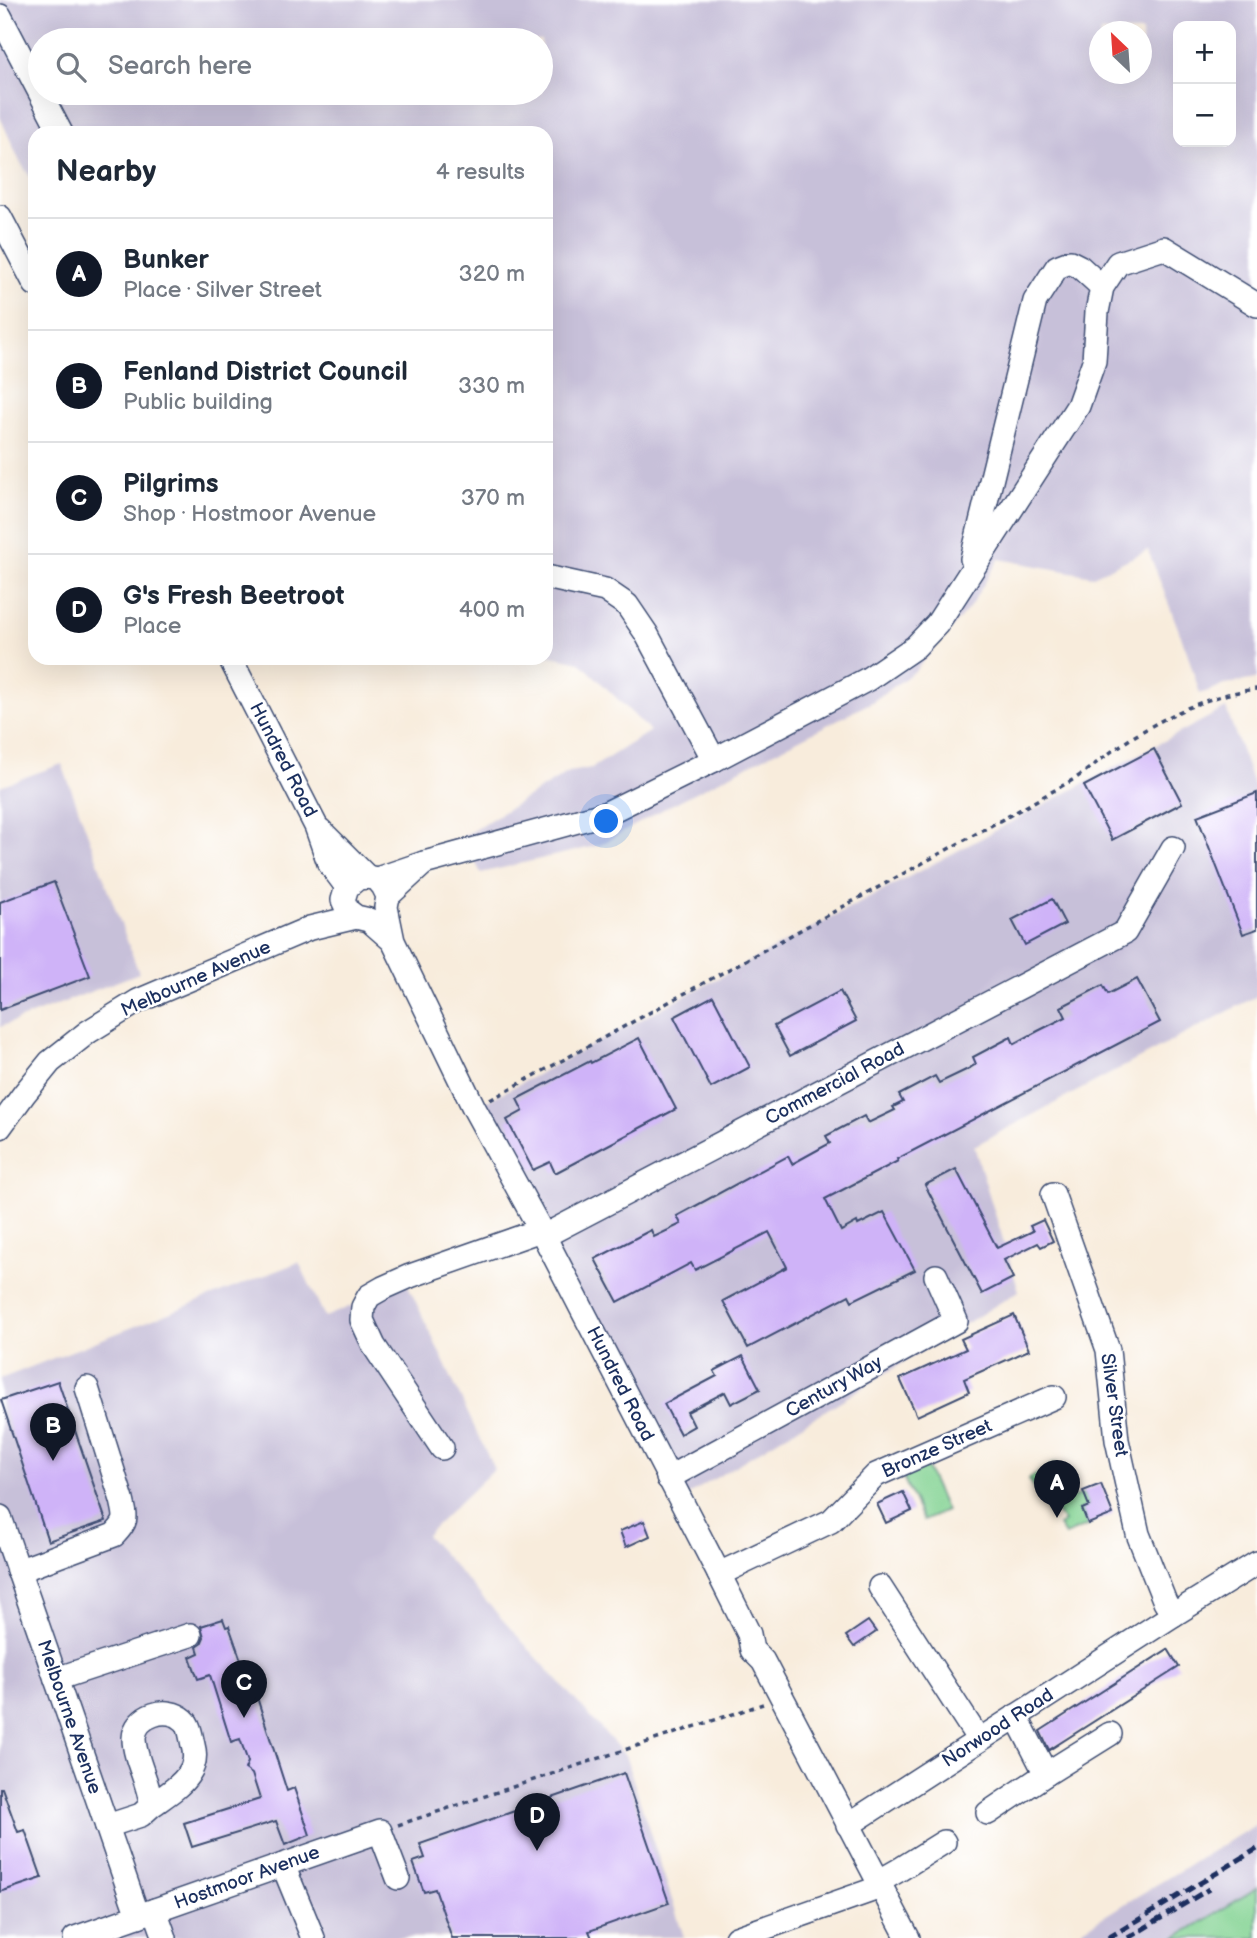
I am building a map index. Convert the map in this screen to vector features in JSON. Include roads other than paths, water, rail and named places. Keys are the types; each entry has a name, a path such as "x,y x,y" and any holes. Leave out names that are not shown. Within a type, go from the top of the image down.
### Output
{"street":[{"path":"0,16 28,70"},
{"path":"46,105 57,126"},
{"path":"0,217 28,271"},
{"path":"968,577 1035,301 1057,267 1070,262 1080,267 1102,287 1118,263 1164,248 1257,305"},
{"name":"Melbourne Avenue","path":"0,1127 50,1062 88,1032 138,1001 310,928 367,898 424,863 607,813 868,680 915,647 937,624 1078,406 1094,361 1097,312 1102,287"},
{"path":"553,579 605,590 627,606 651,643 714,760"},
{"name":"Hundred Road","path":"234,665 316,826 329,863 367,898 393,941 474,1108 543,1233 749,1633 752,1650 763,1661 848,1825"},
{"name":"Commercial Road","path":"442,1448 374,1346 362,1320 363,1307 369,1296 410,1276 543,1233 1125,932 1173,848"},
{"name":"Silver Street","path":"1053,1194 1108,1350 1117,1440 1138,1534 1165,1602 1173,1615"},
{"name":"Century Way","path":"668,1478 957,1321 936,1276"},
{"path":"18,1571 114,1535 124,1525 126,1516 122,1500 87,1388"},
{"name":"Bronze Street","path":"719,1574 831,1521 876,1475 1054,1397"},
{"name":"Melbourne Avenue","path":"0,1517 107,1826 146,1913 164,1938"},
{"name":"Norwood Road","path":"848,1825 1257,1563"},
{"path":"880,1587 979,1740"},
{"path":"56,1679 190,1635"},
{"path":"1016,1716 1046,1774"},
{"path":"988,1813 1110,1734"},
{"path":"107,1826 141,1815 151,1806"},
{"path":"848,1825 908,1938"},
{"name":"Hostmoor Avenue","path":"75,1938 380,1831 398,1878"},
{"path":"736,1938 879,1884 944,1842"},
{"path":"283,1865 313,1938"}],"railway":[{"path":"1108,1938 1257,1849"},
{"path":"1128,1938 1209,1889"}],"place":[{"name":"Fenland District Council","path":"53,1461"},
{"name":"Bunker","path":"1057,1518"},
{"name":"Pilgrims","path":"244,1718"},
{"name":"G's Fresh Beetroot","path":"537,1851"}]}
